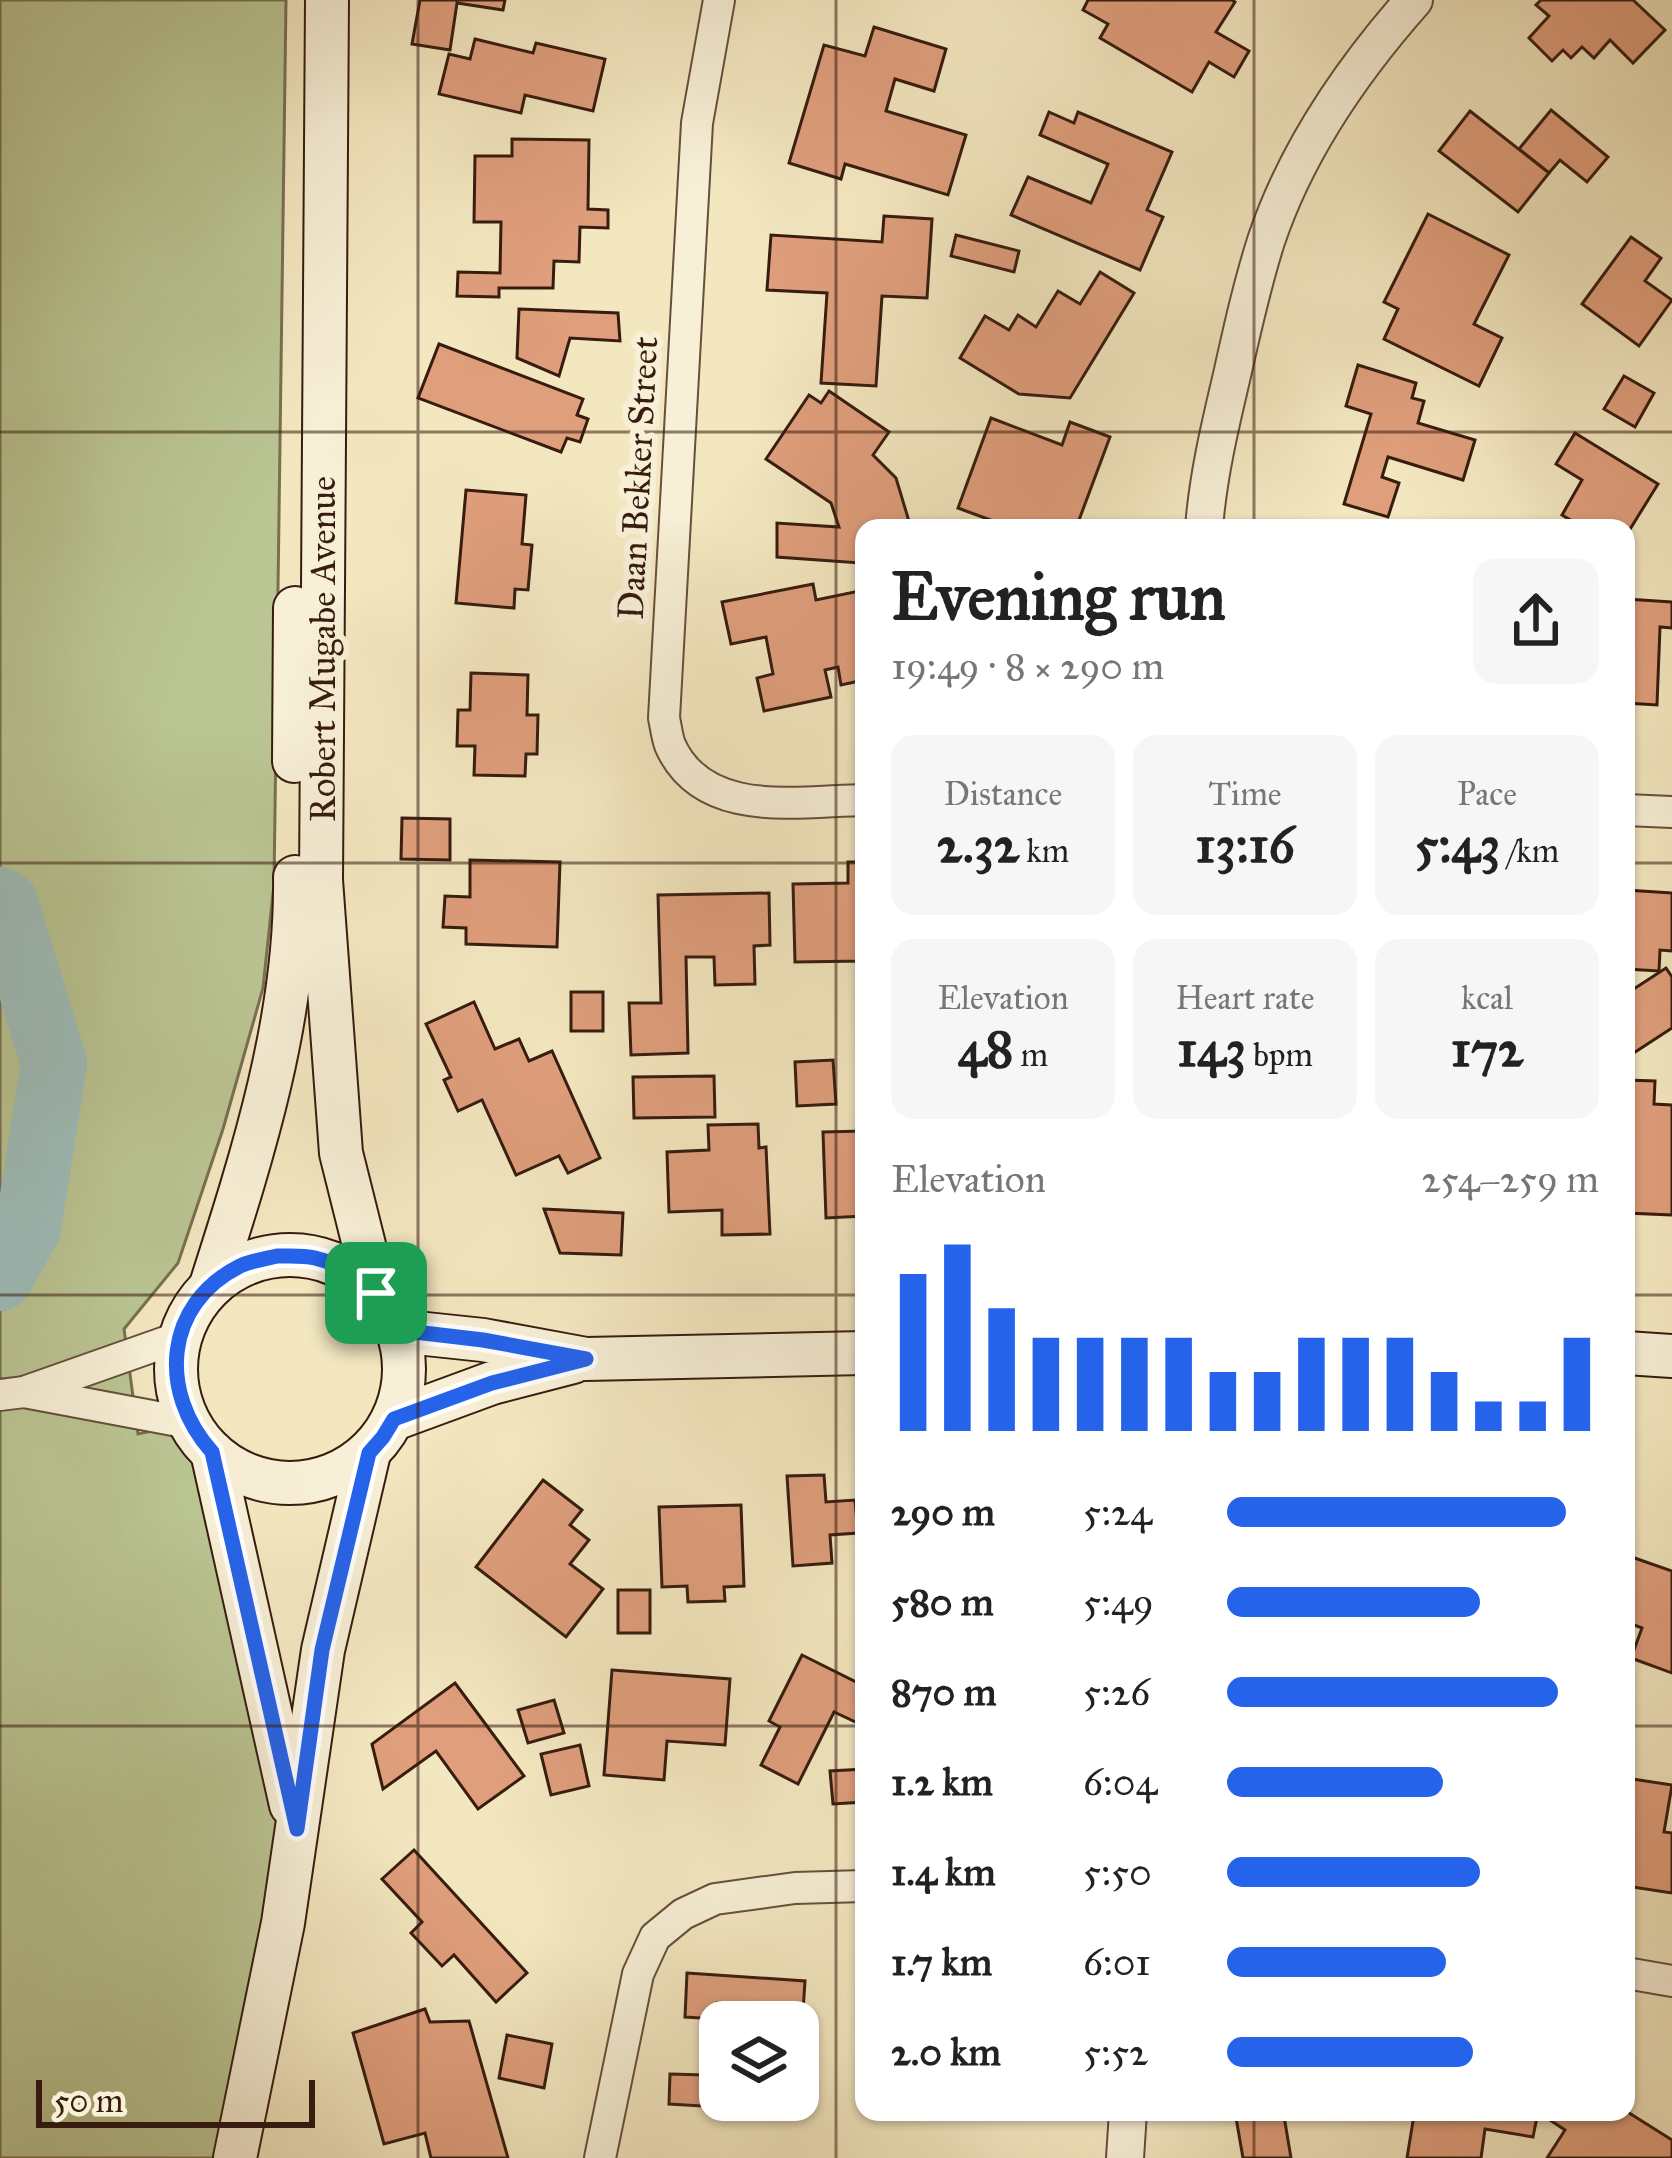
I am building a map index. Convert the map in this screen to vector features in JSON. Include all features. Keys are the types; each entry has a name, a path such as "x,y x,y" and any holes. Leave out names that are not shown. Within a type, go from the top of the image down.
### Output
{"main road":[{"name":"Robert Mugabe Avenue","path":"211,1286 254,1153 296,928 293,687 307,0"},
{"name":"Robert Mugabe Avenue","path":"327,0 321,880 341,1153 376,1293"},
{"path":"200,1437 248,1476 290,1484 333,1476 369,1453 394,1419 404,1390 404,1360 389,1310 348,1270 314,1257 277,1256 242,1265 211,1286 187,1318 180,1337 179,1395 200,1437 297,1829"},
{"path":"398,1330 586,1359 855,1353"},
{"path":"1635,1354 1672,1356"},
{"path":"394,1419 492,1383 586,1359"},
{"path":"235,2158 283,1923 322,1650 369,1453"}],"street":[{"name":"Daan Bekker Street","path":"718,0 697,123 664,718 670,745 686,769 716,793 747,802 855,800"},
{"path":"1205,519 1208,482 1246,312 1268,237 1336,99 1414,0"},
{"path":"1635,810 1672,812"},
{"path":"12,1393 180,1337"},
{"path":"12,1393 200,1437"},
{"path":"600,2158 638,1974 656,1937 682,1914 715,1899 795,1888 855,1886"},
{"path":"1635,1975 1672,1981"},
{"path":"1125,2158 1127,2121"}],"green space":[{"path":"0,0 286,0 274,884 263,988 178,1263 124,1329 138,1434 189,1423 212,1452 297,1829 235,2158 0,2158"}],"building":[{"path":"420,0 505,0 503,10 457,3 450,50 412,44"},
{"path":"1088,0 1232,0 1216,32 1249,51 1234,77 1209,62 1192,92 1100,38 1108,24 1083,10"},
{"path":"1541,0 1633,0 1665,30 1633,63 1610,40 1594,58 1582,47 1571,58 1563,50 1552,61 1529,38 1549,16 1536,5"},
{"path":"874,27 946,49 934,91 895,79 886,111 966,135 948,195 845,164 841,179 789,163 824,45 865,56"},
{"path":"475,39 533,53 536,43 605,59 593,111 525,95 521,113 439,94 449,54 470,59"},
{"path":"1551,110 1608,157 1587,182 1560,160 1549,173 1519,149"},
{"path":"1470,111 1549,173 1518,212 1439,151"},
{"path":"1049,112 1074,123 1078,112 1172,152 1147,210 1163,217 1140,270 1011,215 1028,177 1091,203 1108,164 1040,135"},
{"path":"512,139 589,140 588,209 608,210 608,228 580,227 579,262 554,261 553,288 499,288 499,297 457,296 458,272 500,273 501,222 474,222 475,156 512,156"},
{"path":"1428,214 1509,255 1474,324 1502,338 1479,386 1384,339 1398,309 1384,302"},
{"path":"884,216 932,219 927,298 882,296 876,386 821,383 827,293 767,290 771,235 882,242"},
{"path":"956,235 1019,251 1014,272 951,256"},
{"path":"1631,237 1661,258 1645,281 1672,300 1639,346 1582,304"},
{"path":"1100,272 1134,293 1070,398 1019,394 960,358 985,316 1009,330 1018,315 1036,327 1058,291 1080,304"},
{"path":"519,309 618,313 620,341 570,338 559,376 517,358"},
{"path":"439,344 583,399 577,415 588,419 580,442 567,438 561,452 418,398"},
{"path":"1358,365 1416,383 1412,398 1424,401 1418,423 1475,440 1463,480 1388,457 1382,477 1399,483 1388,517 1344,504 1371,414 1346,406"},
{"path":"1624,376 1654,393 1635,427 1604,409"},
{"path":"829,391 889,432 873,455 896,478 908,519 855,519 855,563 777,557 777,523 839,527 831,503 766,459 809,395 821,403"},
{"path":"991,418 1062,445 1070,422 1110,437 1079,519 988,519 958,508"},
{"path":"1575,433 1658,484 1635,521 1569,519 1562,515 1582,480 1556,464"},
{"path":"466,490 526,495 522,544 532,545 528,590 515,589 514,608 456,603"},
{"path":"813,584 816,600 855,592 855,682 841,685 838,667 825,670 831,697 764,711 757,678 773,674 766,637 731,644 722,602"},
{"path":"1635,600 1672,602 1672,628 1660,627 1657,705 1635,704"},
{"path":"471,673 528,675 527,715 538,715 537,754 526,754 525,776 474,775 475,746 457,746 458,710 470,710"},
{"path":"402,818 450,819 450,860 401,859"},
{"path":"470,860 560,862 557,947 466,944 466,928 443,927 445,896 470,897"},
{"path":"848,862 855,862 855,961 795,962 793,884 848,883"},
{"path":"1635,891 1672,893 1672,951 1660,950 1659,971 1635,970"},
{"path":"769,893 770,945 754,946 755,984 715,985 714,957 686,957 688,1053 631,1055 629,1003 661,1003 658,895"},
{"path":"1666,968 1672,977 1672,1028 1635,1052 1635,988"},
{"path":"571,992 603,992 603,1031 571,1031"},
{"path":"474,1002 495,1049 519,1039 529,1061 552,1051 600,1158 568,1173 559,1156 516,1175 482,1100 458,1111 444,1080 451,1077 426,1024"},
{"path":"833,1060 836,1104 797,1106 795,1062"},
{"path":"714,1076 715,1117 634,1118 633,1077"},
{"path":"1635,1080 1655,1081 1654,1104 1672,1105 1672,1215 1635,1213"},
{"path":"758,1124 759,1148 766,1147 770,1234 722,1235 722,1210 669,1212 667,1152 709,1150 708,1125"},
{"path":"855,1131 855,1216 826,1218 823,1132"},
{"path":"544,1209 623,1213 621,1255 560,1253"},
{"path":"824,1475 826,1502 855,1500 855,1533 830,1535 832,1563 793,1566 787,1476"},
{"path":"543,1480 582,1510 570,1525 589,1540 570,1564 603,1589 566,1637 476,1567"},
{"path":"741,1505 744,1586 724,1587 725,1601 688,1602 687,1586 662,1587 659,1507"},
{"path":"1635,1558 1672,1571 1672,1673 1635,1659 1642,1628 1635,1625"},
{"path":"618,1590 650,1590 650,1633 618,1633"},
{"path":"802,1655 855,1682 855,1722 834,1712 798,1784 761,1765 780,1727 769,1721"},
{"path":"612,1670 730,1679 725,1745 667,1741 664,1780 604,1775"},
{"path":"455,1683 524,1776 478,1809 436,1751 383,1789 372,1744"},
{"path":"554,1700 564,1733 528,1743 518,1710"},
{"path":"580,1745 589,1786 551,1795 541,1754"},
{"path":"855,1770 855,1803 833,1804 830,1771"},
{"path":"1635,1779 1672,1785 1664,1832 1672,1833 1672,1893 1635,1887"},
{"path":"414,1850 527,1973 496,2002 454,1955 442,1966 411,1933 422,1922 382,1879"},
{"path":"687,1973 805,1981 804,2001 699,2001 699,2018 685,2017"},
{"path":"425,2009 430,2022 469,2021 508,2158 431,2158 425,2133 384,2144 353,2033"},
{"path":"507,2035 552,2044 544,2088 499,2078"},
{"path":"670,2074 699,2075 699,2106 669,2104"},
{"path":"1635,2117 1672,2140 1672,2158 1547,2158 1565,2130 1552,2121 1635,2121"},
{"path":"1237,2121 1285,2121 1291,2158 1243,2158"},
{"path":"1413,2121 1536,2121 1533,2137 1485,2129 1481,2158 1407,2158"}],"waterway":[{"path":"0,900 5,903 54,1063 28,1228 0,1278"}],"route":[{"path":"277,1256 314,1257 348,1270 376,1293 398,1330 586,1359 492,1383 394,1419 369,1453 322,1650 297,1829 212,1452 189,1423 179,1395 180,1337 187,1318 211,1286 242,1265 277,1256"}]}
